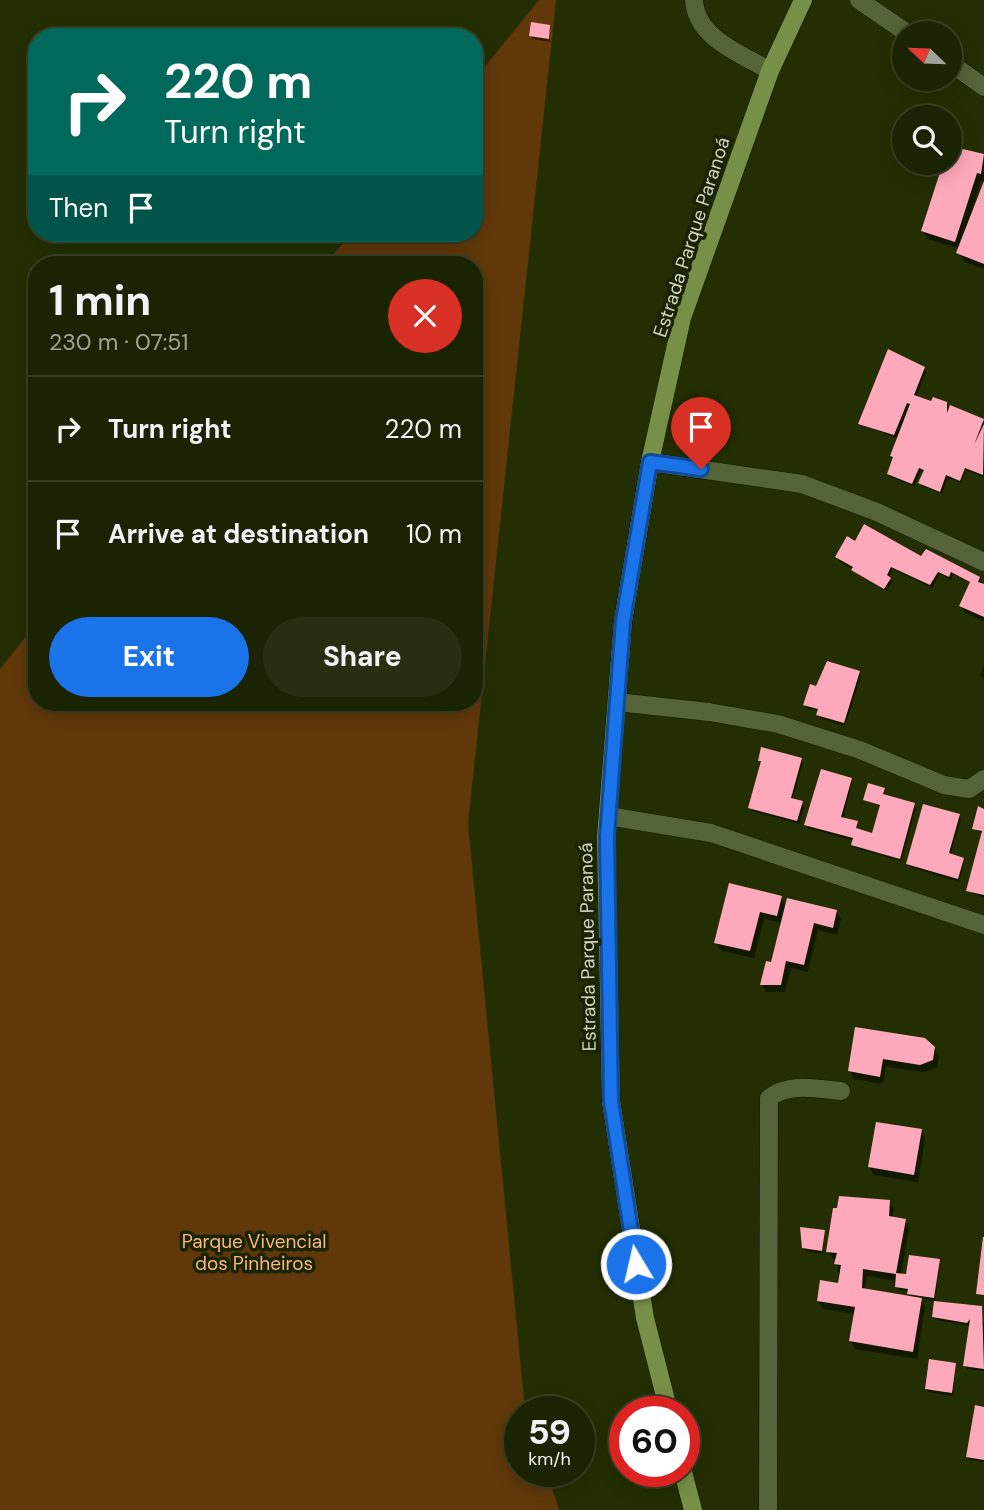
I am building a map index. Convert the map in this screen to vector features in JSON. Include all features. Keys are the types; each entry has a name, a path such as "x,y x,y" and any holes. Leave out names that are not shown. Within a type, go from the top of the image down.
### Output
{"main road":[{"name":"Estrada Parque Paranoá","path":"665,1396 645,1318 611,1101 608,816 623,621 650,462 682,318 770,71 803,0"},
{"path":"688,1487 693,1510"}],"street":[{"path":"694,0 696,19 706,32 770,71"},
{"path":"859,0 892,23"},
{"path":"962,71 984,87"},
{"path":"650,462 802,484 877,512 984,562"},
{"path":"617,702 709,712 778,724 860,750 944,785 969,789 984,779"},
{"path":"608,816 711,833 984,925"},
{"path":"768,1510 769,1098 779,1090 794,1088 841,1091"}],"green space":[{"name":"Parque Vivencial dos Pinheiros","path":"539,0 556,0 483,684 483,256 332,256 344,242 483,242 483,69"},
{"name":"Parque Vivencial dos Pinheiros","path":"28,634 28,711 480,711 468,824 524,1396 504,1396 504,1487 552,1487 559,1510 0,1510 0,669"}],"building":[{"path":"531,22 550,25 549,39 529,36"},
{"path":"962,149 984,154 981,174 977,173 955,242 921,231 939,175 962,175"},
{"path":"984,181 984,264 956,253"},
{"path":"888,349 925,367 914,395 931,401 933,397 947,402 947,413 950,405 984,419 974,445 984,424 983,475 965,468 960,481 946,475 940,492 918,483 924,470 919,468 912,484 887,474 893,457 890,456 910,404 907,403 894,435 858,424"},
{"path":"864,524 921,556 926,549 980,577 978,582 984,584 984,617 959,606 970,582 951,572 949,577 938,572 930,585 891,567 887,575 891,578 884,589 851,570 853,567 835,557 847,536 855,541"},
{"path":"827,661 860,671 844,723 816,715 818,709 803,705 810,684 816,686"},
{"path":"761,747 802,758 791,798 803,801 797,821 748,808 761,761 758,761"},
{"path":"821,769 852,778 841,817 858,821 856,828 872,833 880,805 863,800 868,783 885,788 883,794 915,803 900,859 851,845 853,838 804,825"},
{"path":"923,804 960,814 949,853 964,858 958,879 906,864"},
{"path":"978,806 984,809 984,895 966,891 982,831 972,829"},
{"path":"729,883 782,896 777,916 760,912 750,951 714,943"},
{"path":"787,898 837,910 833,928 814,923 804,965 786,961 781,985 760,985 766,961 771,962"},
{"path":"855,1027 925,1038 935,1047 933,1060 920,1065 883,1059 880,1077 848,1071"},
{"path":"876,1122 922,1129 914,1175 868,1167"},
{"path":"839,1196 890,1200 889,1216 906,1219 896,1273 906,1274 909,1255 940,1259 934,1298 907,1294 908,1289 895,1287 896,1274 863,1269 862,1288 922,1298 913,1352 849,1341 855,1307 817,1301 820,1280 838,1283 841,1265 834,1264 837,1253 826,1252 833,1208 837,1208"},
{"path":"800,1227 825,1230 822,1251 802,1248"},
{"path":"984,1237 984,1295 976,1294"},
{"path":"934,1301 982,1306 984,1369 963,1366 970,1319 967,1323 932,1317"},
{"path":"929,1359 956,1363 952,1393 925,1389"},
{"path":"975,1405 984,1407 984,1460 966,1457"}],"route":[{"path":"636,1264 611,1101 607,837 623,621 650,462 701,469"}]}
